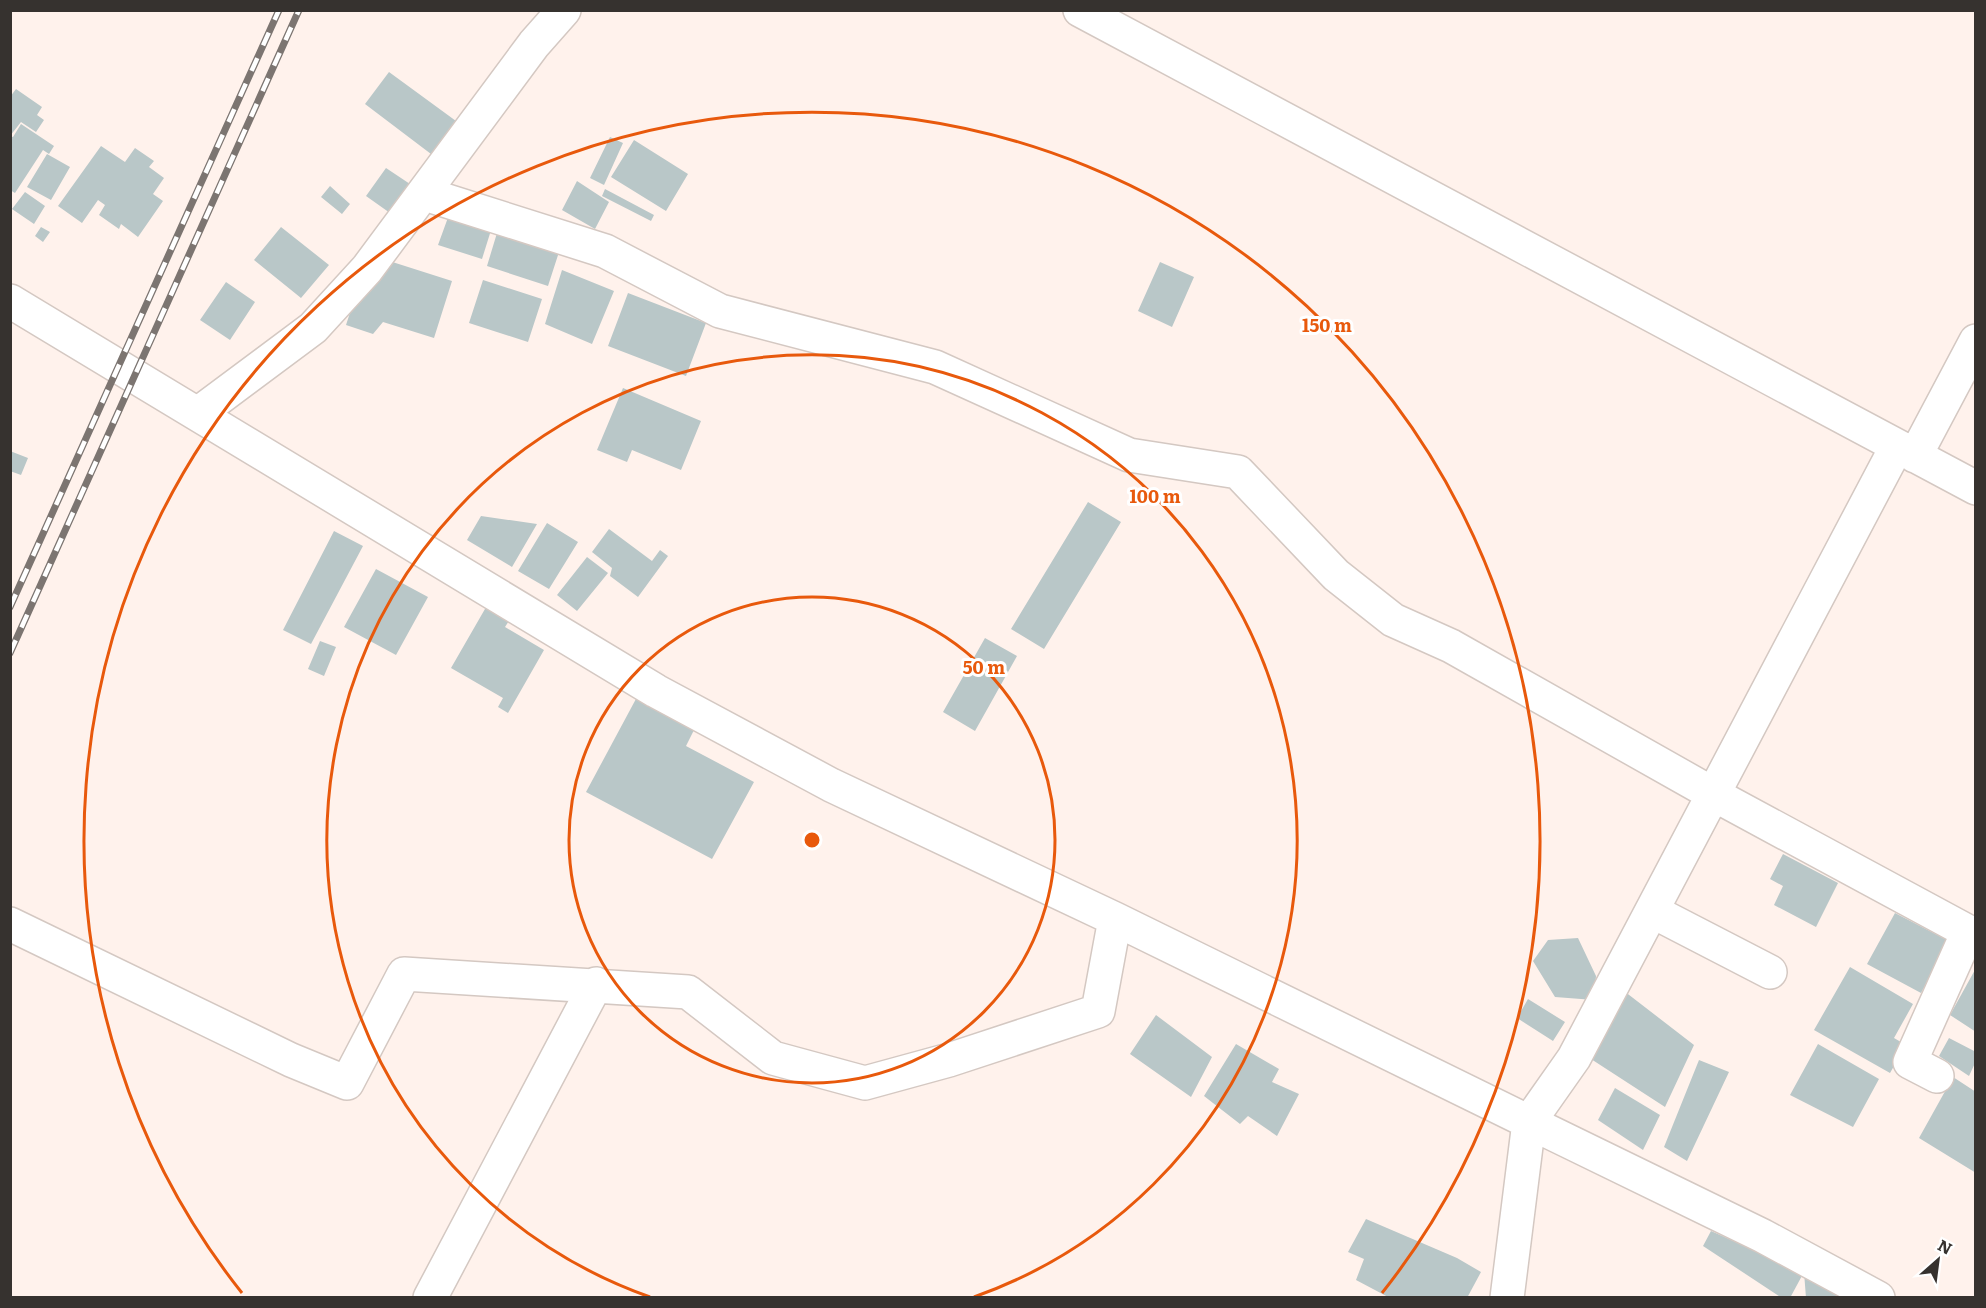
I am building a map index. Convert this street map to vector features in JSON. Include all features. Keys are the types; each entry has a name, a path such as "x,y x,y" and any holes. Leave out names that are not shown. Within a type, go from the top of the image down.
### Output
{"street":[{"path":"199,413 313,328 367,269 425,194 534,44 564,10"},
{"path":"1080,10 1976,488"},
{"path":"425,194 605,251 720,311 935,367 1129,455 1238,472 1336,575 1393,620 1451,646 1713,794 1972,934 1910,1062 1937,1076"},
{"path":"10,301 656,691 741,739 831,785 1115,919 1763,1236 1878,1298"},
{"path":"1507,1298 1529,1122 1574,1058 1713,794 1906,451 1976,341"},
{"path":"1652,911 1770,972"},
{"path":"10,924 291,1060 347,1083 404,974 596,984 688,992 773,1058 865,1083 949,1060 1098,1011 1115,919"},
{"path":"430,1298 596,984"}],"building":[{"path":"389,72 456,121 431,154 365,104"},
{"path":"16,89 42,107 37,115 44,120 36,132 21,122 10,136 10,97"},
{"path":"21,124 54,146 49,154 43,150 15,193 10,190 10,136 13,137"},
{"path":"610,137 623,143 604,185 590,178"},
{"path":"634,140 688,174 666,211 611,177"},
{"path":"101,146 125,162 135,148 154,161 149,167 164,178 153,194 163,201 138,237 121,224 119,229 99,215 105,205 98,200 82,223 58,206"},
{"path":"47,154 70,167 51,200 27,187"},
{"path":"386,168 410,184 390,213 366,196"},
{"path":"577,181 609,202 595,229 562,210"},
{"path":"330,186 350,204 342,214 321,197"},
{"path":"605,189 654,215 651,221 602,196"},
{"path":"25,192 45,206 34,224 12,209"},
{"path":"450,212 492,227 482,259 438,245"},
{"path":"41,227 50,232 43,242 35,236"},
{"path":"281,227 329,265 301,298 254,260"},
{"path":"497,233 559,252 548,286 487,266"},
{"path":"383,259 452,281 434,338 383,322 373,334 346,325 361,279"},
{"path":"1160,262 1194,277 1172,327 1138,311"},
{"path":"562,270 614,291 592,344 545,324"},
{"path":"483,280 542,299 528,342 469,323"},
{"path":"226,282 255,302 230,340 200,320"},
{"path":"628,293 706,323 686,376 608,346"},
{"path":"623,388 701,421 681,470 632,450 627,462 597,450"},
{"path":"10,451 28,458 21,475 10,471"},
{"path":"1088,502 1121,522 1044,649 1011,629"},
{"path":"481,516 537,524 512,567 467,540"},
{"path":"547,523 578,542 549,589 518,571"},
{"path":"609,529 652,561 660,550 668,556 638,597 610,576 612,568 592,552"},
{"path":"334,531 363,546 311,644 283,630"},
{"path":"587,557 608,573 577,611 557,595"},
{"path":"376,569 428,597 396,655 344,627"},
{"path":"489,602 512,616 505,627 544,650 508,713 498,707 503,698 451,668"},
{"path":"985,638 1017,656 975,731 943,712"},
{"path":"320,641 336,647 324,676 308,669"},
{"path":"637,697 695,728 686,746 754,782 712,859 586,792"},
{"path":"1783,854 1838,883 1816,927 1774,905 1783,886 1770,879"},
{"path":"1895,913 1949,941 1921,993 1867,964"},
{"path":"1578,938 1596,976 1594,1000 1555,997 1533,961 1548,940"},
{"path":"1850,967 1913,1004 1894,1038 1906,1045 1890,1073 1814,1030"},
{"path":"1976,968 1976,1032 1950,1015"},
{"path":"1624,991 1694,1045 1665,1107 1591,1059"},
{"path":"1528,999 1565,1022 1553,1041 1517,1018"},
{"path":"1156,1015 1212,1057 1191,1097 1130,1054"},
{"path":"1949,1038 1976,1052 1976,1061 1969,1076 1939,1056"},
{"path":"1236,1044 1279,1069 1272,1082 1299,1094 1277,1136 1248,1116 1240,1124 1204,1096"},
{"path":"1818,1044 1879,1079 1853,1127 1790,1095"},
{"path":"1699,1060 1729,1072 1687,1161 1664,1147"},
{"path":"1953,1077 1976,1092 1976,1173 1919,1138"},
{"path":"1615,1088 1660,1115 1643,1150 1598,1120"},
{"path":"1366,1219 1457,1258 1481,1272 1467,1298 1390,1298 1356,1280 1364,1259 1348,1252"},
{"path":"1711,1231 1804,1272 1790,1298 1782,1298 1703,1246"},
{"path":"1804,1272 1849,1298 1806,1298"}],"railway":[{"path":"10,607 279,10"},
{"path":"10,653 299,10"}]}
